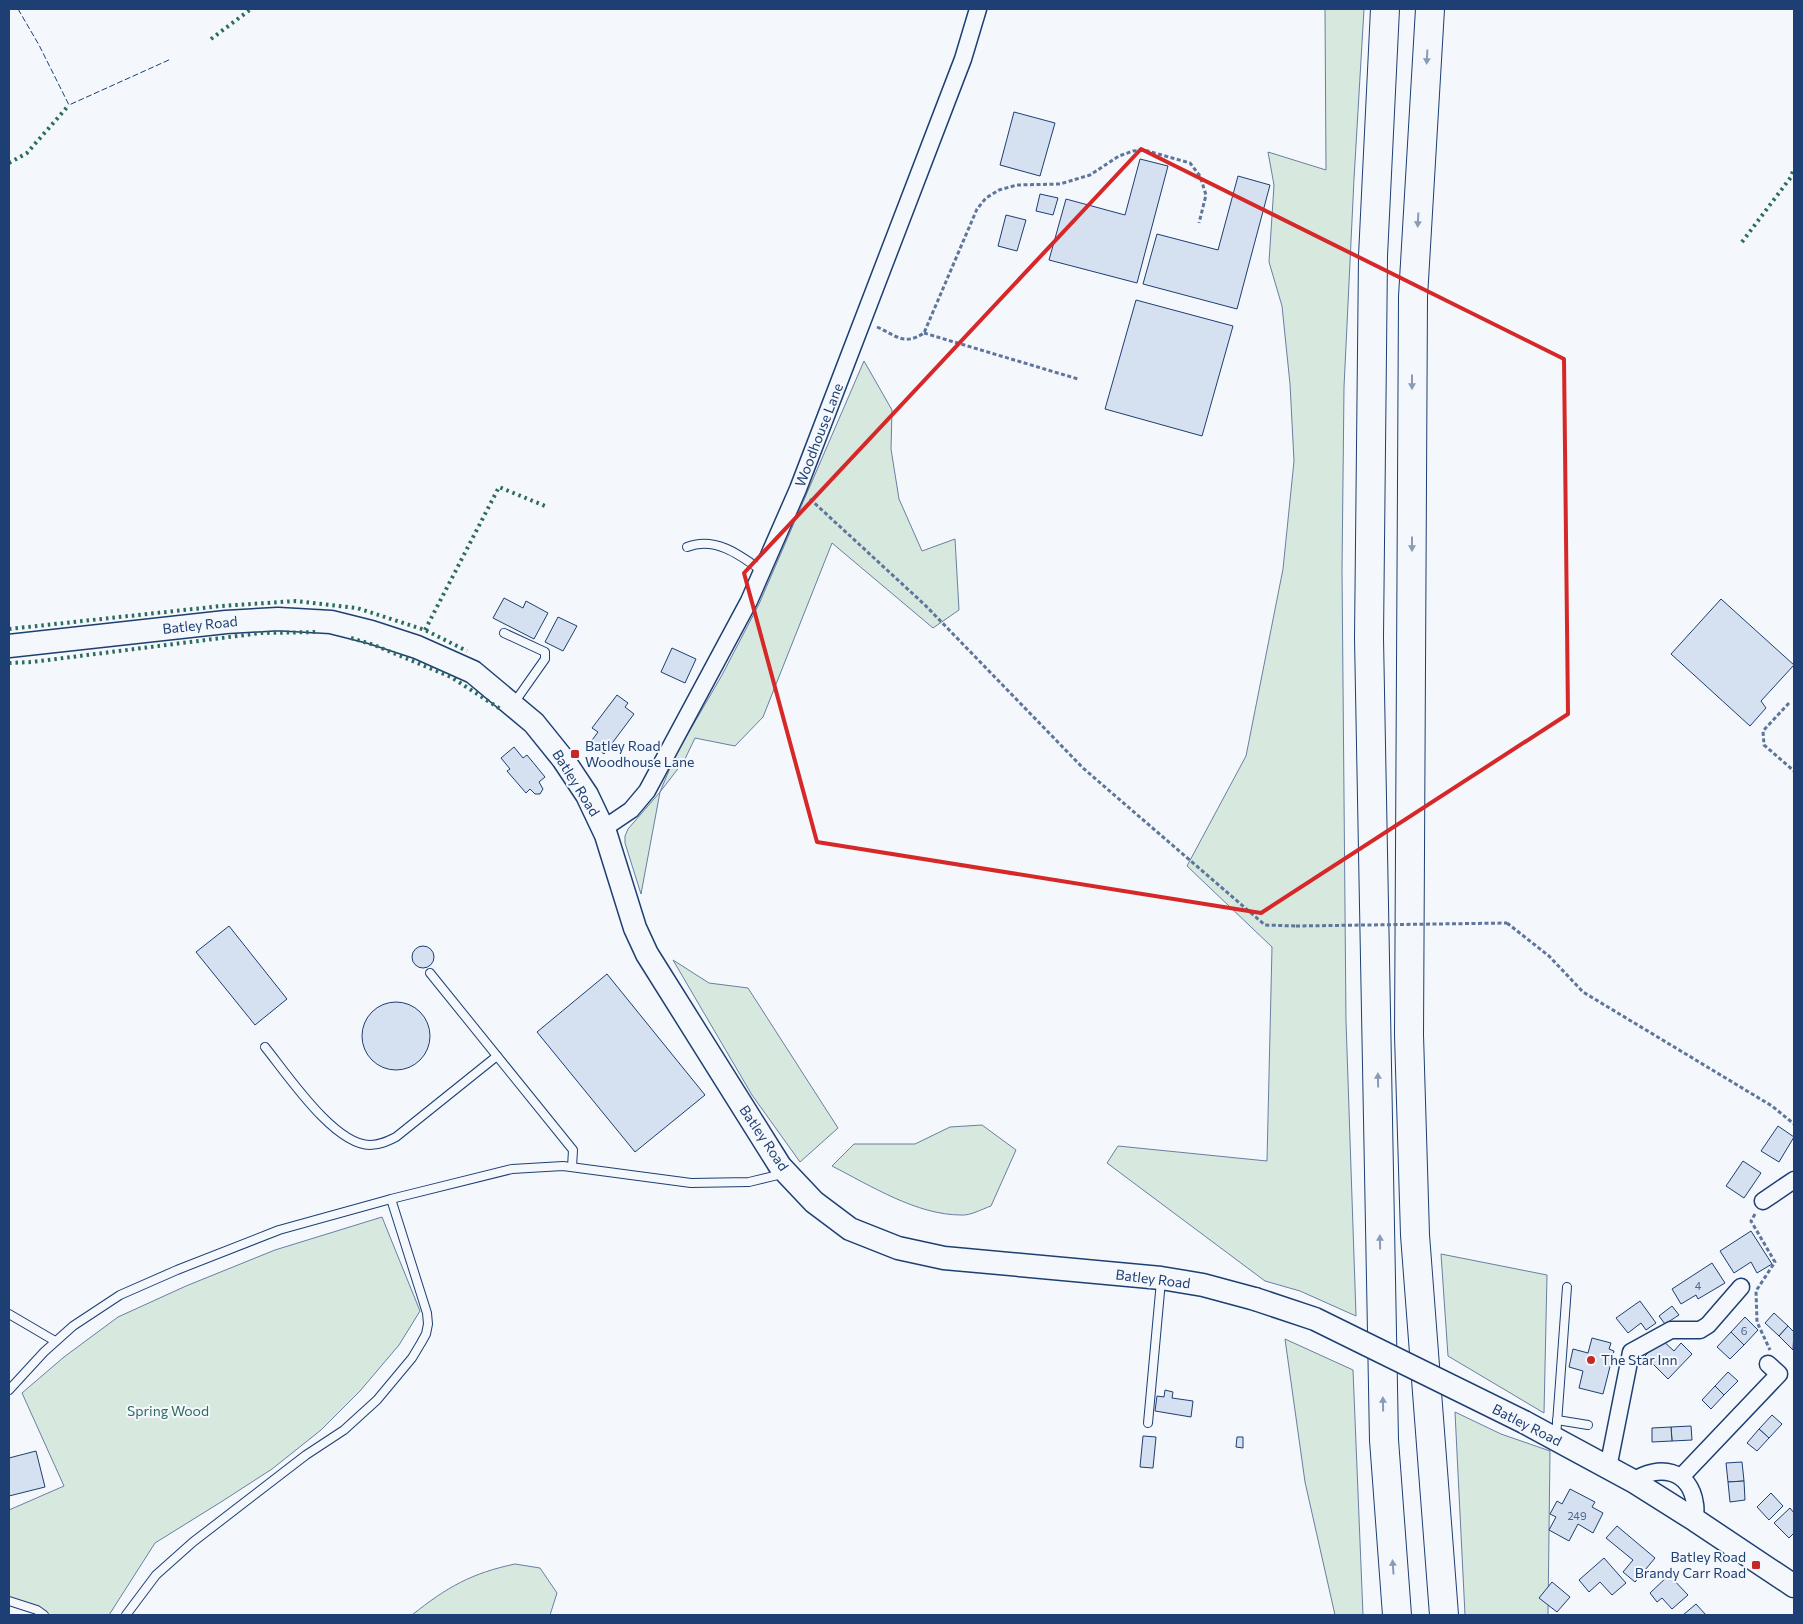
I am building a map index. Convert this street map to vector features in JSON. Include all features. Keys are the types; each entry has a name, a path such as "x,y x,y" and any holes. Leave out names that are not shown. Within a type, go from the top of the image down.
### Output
{"highway":[{"path":"1385,9 1373,256 1369,638 1384,1440 1397,1615"},
{"path":"1430,9 1413,297 1409,1035 1415,1235 1444,1615"}],"street":[{"name":"Woodhouse Lane","path":"603,829 631,810 646,791 749,601 798,489 863,321 963,59 978,9"},
{"name":"Batley Road","path":"9,646 278,619 331,622 371,632 416,647 473,672 534,723 563,759 586,795 603,829 635,928 659,976 780,1166 814,1202 850,1228 898,1248 944,1258 1161,1278 1203,1285 1255,1299 1315,1319 1524,1422 1557,1430 1608,1468 1633,1481 1695,1520 1794,1586"},
{"path":"1763,1201 1794,1180"},
{"path":"1608,1468 1631,1352 1671,1330 1700,1330 1708,1325 1741,1287"},
{"path":"1681,1477 1779,1374 1768,1364"},
{"path":"1633,1481 1645,1473 1657,1471 1669,1472 1681,1477 1690,1490 1695,1504 1695,1520"}],"lane":[{"path":"686,547 703,543 723,547 740,555 762,571"},
{"path":"504,633 545,652 545,659 513,705"},
{"path":"430,973 573,1150 572,1167"},
{"path":"265,1047 321,1117 345,1137 357,1143 370,1145 384,1143 396,1137 497,1056"},
{"path":"9,1390 55,1341 72,1326 120,1295 177,1270 279,1230 391,1199 512,1169 563,1166 691,1183 749,1182 786,1173"},
{"path":"126,1615 156,1575 192,1542 306,1455 359,1418 377,1400 417,1350 426,1334 428,1324 391,1199"},
{"path":"1148,1423 1161,1278"},
{"path":"1567,1287 1557,1430 1588,1426"},
{"path":"9,1314 55,1341"},
{"path":"9,1601 37,1610 44,1615"}],"path":[{"path":"863,321 904,339 914,339 924,333 977,209 986,198 999,190 1017,184 1060,184 1090,175 1133,151 1144,150 1190,163 1200,176 1206,195 1199,223"},
{"path":"924,333 1078,379"},
{"path":"798,489 925,605 1090,774 1265,925 1507,923 1549,956 1583,992 1772,1106 1794,1124"},
{"path":"1789,703 1763,732 1764,745 1794,772"},
{"path":"1763,1201 1751,1221 1775,1262 1756,1291 1757,1322 1772,1355 1768,1364"}],"highlighted area":[{"path":"1141,149 1564,359 1568,714 1261,913 817,842 744,573"}],"green space":[{"path":"1325,9 1364,9 1344,387 1342,570 1346,1021 1356,1316 1300,1291 1265,1281 1107,1163 1118,1146 1267,1161 1272,947 1187,866 1246,756 1283,569 1294,461 1290,384 1282,306 1269,262 1274,185 1268,152 1326,170"},
{"path":"864,361 892,410 891,449 899,499 922,551 955,539 959,610 933,628 832,543 763,717 735,746 695,738 684,761 660,792 675,756 722,675 759,604"},
{"path":"660,792 641,894 625,843 625,836 628,829"},
{"path":"673,960 709,983 748,988 838,1128 800,1162 752,1095"},
{"path":"982,1125 1016,1150 991,1206 976,1212 961,1215 944,1214 911,1205 832,1166 854,1144 915,1144 950,1127"},
{"name":"Spring Wood","path":"382,1217 420,1311 399,1345 360,1391 321,1430 272,1469 155,1543 109,1615 44,1615 9,1602 9,1510 64,1486 22,1393 64,1357 118,1317 186,1286 275,1250"},
{"path":"1441,1254 1547,1275 1544,1413 1448,1356"},
{"path":"1285,1339 1353,1370 1363,1615 1335,1615 1305,1482"},
{"path":"1455,1412 1501,1434 1550,1451 1548,1615 1465,1615"},
{"path":"515,1564 540,1568 557,1593 550,1615 412,1615 437,1596 461,1582 486,1572"}],"building":[{"path":"1014,112 1055,123 1040,176 1000,165"},
{"path":"1140,159 1168,166 1137,283 1049,260 1066,199 1125,215"},
{"path":"1238,176 1270,185 1237,309 1143,284 1157,234 1218,250"},
{"path":"1040,194 1058,198 1053,215 1036,211"},
{"path":"1006,215 1026,220 1017,251 998,246"},
{"path":"1136,300 1233,326 1202,436 1105,409"},
{"path":"504,598 523,608 526,601 548,613 534,639 493,618"},
{"path":"1721,599 1794,665 1761,701 1766,708 1750,726 1671,654"},
{"path":"558,617 577,626 563,651 545,642"},
{"path":"672,648 696,659 685,683 661,672"},
{"path":"617,695 628,703 625,707 634,714 604,754 590,743 598,732 592,728"},
{"path":"514,747 523,758 527,755 545,777 539,782 543,789 540,794 535,794 530,789 526,793 507,771 510,769 501,758"},
{"path":"229,926 287,999 255,1025 196,952"},
{"path":"423,946 431,949 434,957 431,965 423,968 415,965 412,957 415,949"},
{"path":"607,974 705,1095 635,1152 537,1032"},
{"path":"396,1002 409,1005 420,1012 427,1023 430,1036 427,1049 420,1060 409,1067 396,1070 383,1067 372,1060 365,1049 362,1036 365,1023 372,1012 383,1005"},
{"path":"1778,1126 1794,1137 1779,1162 1761,1151"},
{"path":"1743,1161 1761,1173 1744,1198 1726,1186"},
{"path":"1751,1231 1772,1264 1757,1273 1751,1262 1734,1273 1720,1251"},
{"path":"1712,1263 1725,1283 1698,1299 1696,1295 1681,1304 1672,1289"},
{"path":"1640,1301 1656,1323 1646,1330 1641,1323 1628,1333 1616,1318"},
{"path":"1672,1306 1679,1315 1665,1324 1659,1316"},
{"path":"1774,1313 1788,1326 1779,1336 1765,1323"},
{"path":"1745,1317 1758,1330 1744,1345 1731,1332"},
{"path":"1788,1326 1794,1332 1793,1350 1779,1336"},
{"path":"1731,1332 1744,1345 1730,1359 1717,1347"},
{"name":"The Star Inn","path":"1592,1338 1611,1343 1609,1349 1614,1351 1603,1394 1579,1388 1583,1371 1569,1367 1573,1349 1588,1353"},
{"path":"1661,1339 1674,1351 1681,1343 1692,1354 1668,1379 1645,1356"},
{"path":"1728,1372 1738,1381 1724,1395 1715,1386"},
{"path":"1715,1386 1724,1395 1711,1409 1702,1400"},
{"path":"1165,1390 1173,1392 1172,1398 1193,1401 1191,1417 1155,1411 1157,1396 1164,1397"},
{"path":"1772,1415 1782,1424 1769,1438 1759,1429"},
{"path":"1691,1426 1692,1440 1672,1441 1671,1427"},
{"path":"1671,1427 1672,1441 1652,1442 1652,1428"},
{"path":"1759,1429 1769,1438 1757,1451 1747,1443"},
{"path":"1143,1436 1156,1437 1153,1468 1140,1467"},
{"path":"1237,1437 1243,1437 1243,1448 1236,1447"},
{"path":"36,1451 45,1487 9,1496 9,1458"},
{"path":"1742,1462 1744,1481 1728,1482 1726,1463"},
{"path":"1744,1481 1745,1500 1730,1502 1728,1482"},
{"path":"1570,1489 1595,1502 1592,1507 1603,1513 1593,1533 1578,1524 1569,1541 1549,1530 1556,1517 1550,1514 1557,1501 1562,1504"},
{"path":"1771,1493 1783,1506 1769,1520 1757,1507"},
{"path":"1790,1508 1794,1513 1794,1533 1789,1538 1774,1523"},
{"path":"1617,1526 1655,1558 1635,1582 1623,1572 1633,1560 1606,1538"},
{"path":"1604,1558 1626,1583 1612,1595 1600,1582 1589,1592 1579,1580"},
{"path":"1669,1575 1688,1595 1672,1609 1662,1598 1657,1602 1650,1593"},
{"path":"1552,1582 1570,1597 1557,1612 1539,1598"},
{"path":"1696,1604 1706,1615 1683,1615"}],"hedge":[{"path":"211,39 251,9"},
{"path":"9,163 27,153 69,105"},
{"path":"1742,242 1791,177 1794,168"},
{"path":"425,630 499,487 545,506"},
{"path":"9,629 221,606 296,601 357,608 425,630 467,651"},
{"path":"9,663 32,662 261,633 319,632"},
{"path":"351,638 374,645 451,677 502,710"}],"fence":[{"path":"18,9 39,45 69,105 171,59"}],"place":[{"name":"Batley Road Woodhouse Lane","path":"575,754"},
{"name":"The Star Inn","path":"1591,1360"},
{"name":"Batley Road Brandy Carr Road","path":"1756,1565"}]}
